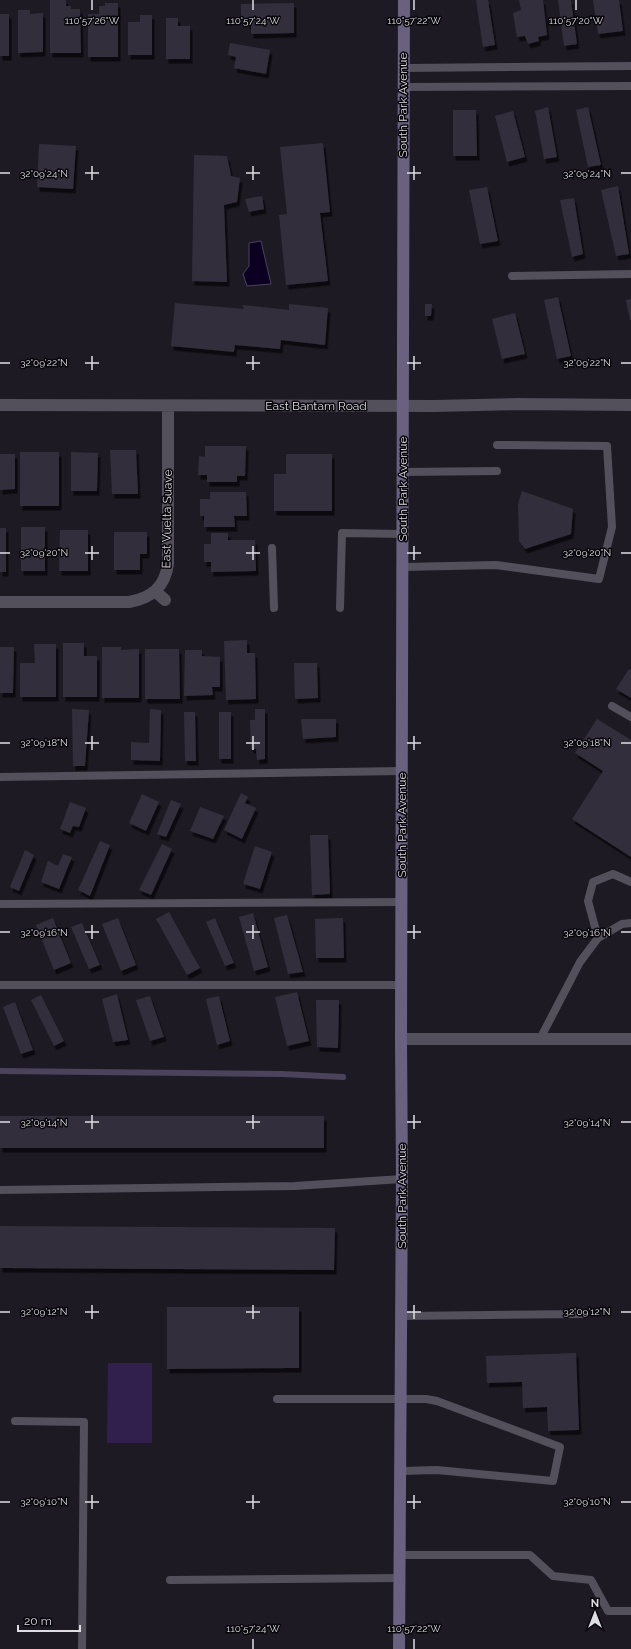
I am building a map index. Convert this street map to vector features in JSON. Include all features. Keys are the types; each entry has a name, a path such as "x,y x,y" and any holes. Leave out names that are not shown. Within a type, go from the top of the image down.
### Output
{"main road":[{"name":"South Park Avenue","path":"399,1649 402,1179 401,902 404,0"}],"street":[{"name":"East Bantam Road","path":"0,405 631,405"},
{"name":"East Vuelta Suave","path":"0,602 129,602 150,596 155,591 167,573 168,564 168,406"},
{"path":"155,591 165,600"},
{"path":"401,1039 631,1039"}],"lane":[{"path":"403,68 631,66"},
{"path":"403,87 631,86"},
{"path":"512,276 631,274"},
{"path":"403,567 496,565 599,579 612,527 607,446 497,445"},
{"path":"403,472 497,471"},
{"path":"340,608 342,534 403,534"},
{"path":"272,548 274,608"},
{"path":"612,706 631,717"},
{"path":"0,778 402,770"},
{"path":"598,938 588,901 593,882 613,874 631,882"},
{"path":"0,904 401,902"},
{"path":"540,1039 580,962 598,938 622,924 631,923"},
{"path":"0,985 401,985"},
{"path":"0,1190 295,1186 402,1179"},
{"path":"401,1316 583,1314"},
{"path":"277,1399 426,1399 437,1401 560,1447 553,1481 437,1470 401,1471"},
{"path":"15,1421 84,1422 82,1649"},
{"path":"400,1555 530,1555 553,1576 591,1580 608,1611 631,1611"},
{"path":"170,1580 400,1578"}],"shaded area":[{"path":"261,241 271,284 247,286 243,274 249,266 249,243"},
{"path":"108,1363 152,1363 152,1443 107,1443"}],"building":[{"path":"50,0 66,0 66,6 71,6 71,9 80,9 81,53 50,53"},
{"path":"476,0 488,0 495,45 483,47"},
{"path":"519,0 543,0 547,35 538,37 539,41 528,44 525,36 517,37 513,13 521,10"},
{"path":"558,0 571,0 577,44 564,46"},
{"path":"593,0 619,0 623,31 598,34"},
{"path":"105,3 118,3 118,57 88,57 88,14 99,14 99,6 105,6"},
{"path":"294,3 294,33 251,34 251,25 247,25 247,19 241,19 241,4"},
{"path":"18,10 30,10 30,14 43,13 43,52 18,53"},
{"path":"0,14 9,14 9,56 0,56"},
{"path":"140,15 152,15 152,55 128,55 128,22 140,22"},
{"path":"166,18 178,18 178,26 190,26 190,59 166,59"},
{"path":"230,43 270,50 266,74 234,68 236,57 228,55"},
{"path":"548,107 557,157 544,159 535,111"},
{"path":"588,107 601,165 588,167 576,110"},
{"path":"453,110 476,110 477,156 453,156"},
{"path":"513,111 525,157 507,162 495,116"},
{"path":"323,143 330,212 320,213 328,281 286,285 279,215 287,214 280,147"},
{"path":"39,144 76,146 73,189 37,187"},
{"path":"194,155 227,156 231,176 240,178 237,202 224,205 227,282 192,281"},
{"path":"618,186 629,254 616,256 601,190"},
{"path":"487,187 498,241 480,244 469,190"},
{"path":"262,196 264,209 249,212 245,199"},
{"path":"574,198 583,254 572,257 560,200"},
{"path":"558,297 571,356 557,359 544,300"},
{"path":"631,299 631,320 630,320 626,300"},
{"path":"175,303 244,309 242,305 289,310 289,304 328,308 325,345 281,340 280,349 235,345 234,352 171,346"},
{"path":"425,304 432,304 431,316 425,316"},
{"path":"515,313 525,354 502,359 492,319"},
{"path":"205,446 246,446 245,476 237,476 237,482 207,482 207,475 198,475 199,456 205,457"},
{"path":"110,450 136,450 138,494 112,494"},
{"path":"20,452 59,452 59,506 20,506"},
{"path":"71,452 98,453 97,491 71,491"},
{"path":"0,454 15,454 15,489 0,490"},
{"path":"286,454 332,454 332,511 274,511 274,474 286,474"},
{"path":"522,491 573,509 571,534 525,549 519,541 518,504"},
{"path":"210,492 246,492 247,516 234,516 235,527 204,527 204,516 200,516 200,499 210,499"},
{"path":"21,527 45,527 45,571 21,571"},
{"path":"0,528 6,528 6,572 0,572"},
{"path":"60,530 88,530 88,571 59,571"},
{"path":"114,532 147,532 147,554 140,554 140,570 114,570"},
{"path":"211,533 228,533 228,540 255,540 256,571 211,572 211,562 204,562 204,544 211,544"},
{"path":"247,640 247,653 255,653 256,699 226,700 224,641"},
{"path":"63,643 84,643 84,656 97,656 97,697 63,697"},
{"path":"34,644 56,644 56,697 20,697 20,663 35,663"},
{"path":"0,647 14,647 13,693 0,693"},
{"path":"102,647 121,647 121,650 139,649 139,698 102,698"},
{"path":"145,649 179,649 180,699 145,699"},
{"path":"185,650 202,650 202,656 220,657 220,687 212,687 213,695 184,696"},
{"path":"294,663 317,663 318,698 295,699"},
{"path":"629,669 631,670 631,698 616,689"},
{"path":"72,709 89,710 85,766 73,766"},
{"path":"150,709 161,710 160,761 131,760 131,742 149,743"},
{"path":"255,709 265,709 265,759 257,760 256,749 251,749 250,720 255,720"},
{"path":"184,712 195,712 196,761 185,761"},
{"path":"219,712 231,712 231,759 219,759"},
{"path":"301,719 336,719 336,737 303,739"},
{"path":"597,719 631,740 631,857 572,819 603,771 575,753"},
{"path":"241,793 248,797 245,803 256,808 242,839 224,830"},
{"path":"142,794 159,802 146,831 129,823"},
{"path":"171,800 181,804 166,837 157,834"},
{"path":"70,802 86,808 79,827 73,826 70,833 60,829"},
{"path":"200,807 224,816 213,839 190,831"},
{"path":"310,835 328,835 330,894 312,895"},
{"path":"100,841 110,845 90,896 78,890"},
{"path":"162,844 172,849 151,895 139,890"},
{"path":"255,846 272,852 260,889 243,884"},
{"path":"25,850 34,855 19,891 10,887"},
{"path":"63,854 72,857 59,889 41,882 48,861 58,866"},
{"path":"169,912 200,968 187,975 156,919"},
{"path":"253,913 268,967 254,971 239,917"},
{"path":"287,915 303,972 288,974 274,918"},
{"path":"53,918 71,963 54,970 36,925"},
{"path":"118,918 136,965 121,971 102,924"},
{"path":"215,918 234,963 225,966 206,922"},
{"path":"343,918 344,958 316,958 315,919"},
{"path":"82,923 100,965 89,969 71,927"},
{"path":"297,992 309,1041 287,1046 275,997"},
{"path":"117,994 128,1040 113,1042 102,999"},
{"path":"41,995 64,1041 54,1046 31,1000"},
{"path":"150,996 164,1037 150,1041 136,1000"},
{"path":"219,996 230,1041 217,1045 206,999"},
{"path":"316,1000 339,1000 338,1048 317,1047"},
{"path":"15,1002 33,1050 21,1054 3,1007"},
{"path":"0,1116 324,1116 324,1148 0,1148"},
{"path":"0,1226 335,1228 334,1270 0,1268"},
{"path":"167,1307 299,1307 299,1368 167,1369"},
{"path":"576,1353 579,1430 548,1431 547,1407 523,1408 522,1382 487,1383 486,1356"}],"waterway":[{"path":"0,1071 282,1074 343,1077"}]}
